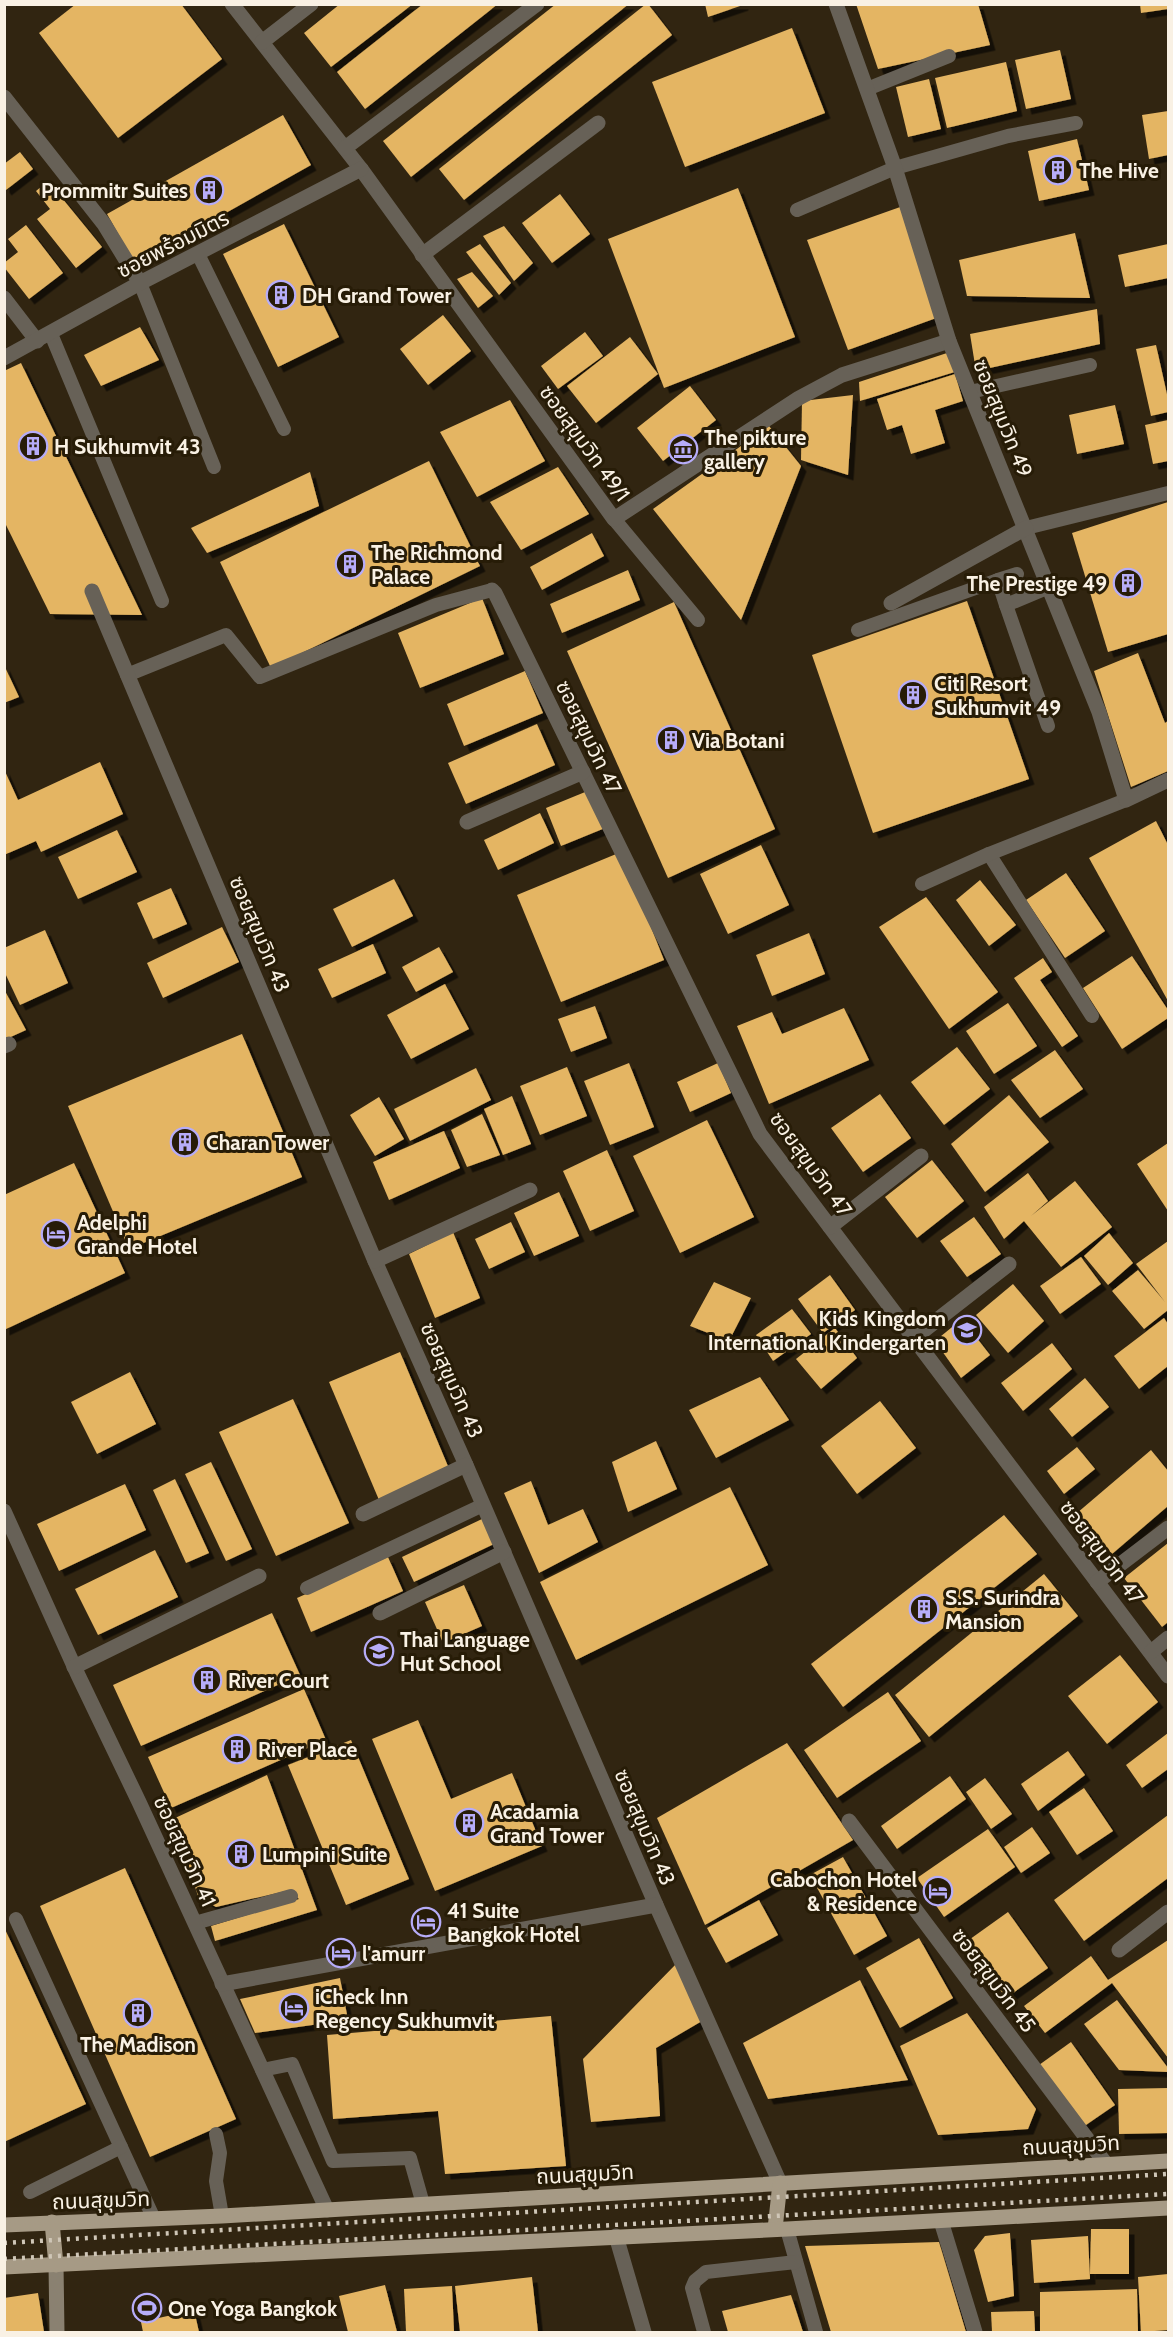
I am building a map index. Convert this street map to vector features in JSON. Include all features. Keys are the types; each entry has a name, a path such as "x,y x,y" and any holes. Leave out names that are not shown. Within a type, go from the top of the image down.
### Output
{"main road":[{"name":"ถนนสุขุมวิท","path":"4,2225 222,2216 1168,2161"},
{"path":"780,2183 781,2229"},
{"path":"4,2267 1168,2208"},
{"path":"52,2222 56,2265"}],"street":[{"name":"ซอยสุขุมวิท 49/1","path":"232,4 361,169 614,519 799,398 842,375 949,341"},
{"path":"262,42 311,4"},
{"path":"345,148 537,4"},
{"name":"ซอยสุขุมวิท 49","path":"836,4 896,168 949,341 1099,712 1126,800"},
{"path":"4,97 104,224 140,283"},
{"path":"422,255 598,123"},
{"name":"ซอยพร้อมมิตร","path":"4,358 140,283 361,169"},
{"path":"4,298 37,341"},
{"path":"891,603 1026,528"},
{"name":"ซอยสุขุมวิท 47","path":"492,590 760,1134 1168,1676"},
{"name":"ซอยสุขุมวิท 43","path":"92,591 375,1261 780,2183"},
{"path":"467,822 583,772"},
{"path":"1126,800 1168,780"},
{"path":"830,1227 921,1156"},
{"path":"375,1261 530,1190"},
{"path":"914,1338 1009,1264"},
{"path":"363,1514 466,1465"},
{"name":"ซอยสุขุมวิท 41","path":"4,1511 327,2210"},
{"path":"1097,1582 1168,1528"},
{"path":"380,1612 504,1552"},
{"path":"74,1666 259,1576"},
{"path":"1150,1652 1168,1638"},
{"name":"ซอยสุขุมวิท 45","path":"849,1821 1106,2164"},
{"path":"222,1984 656,1905"},
{"path":"1119,1950 1168,1912"},
{"path":"941,2221 975,2332"},
{"path":"616,2236 644,2332"},
{"path":"56,2265 57,2332"}],"lane":[{"path":"867,89 949,56"},
{"path":"796,210 896,168 1008,136 1076,123"},
{"path":"198,254 284,429"},
{"path":"140,283 214,467"},
{"path":"51,334 162,602"},
{"path":"970,392 1090,365"},
{"path":"1026,528 1168,494"},
{"path":"614,519 698,620"},
{"path":"858,630 1017,574"},
{"path":"998,580 1047,726"},
{"path":"1006,605 1049,587"},
{"path":"127,675 226,635 260,677 436,604 492,590"},
{"path":"922,884 989,854 1126,800"},
{"path":"989,854 1092,1016"},
{"path":"307,1588 483,1504"},
{"path":"195,1923 291,1896"},
{"path":"16,1919 154,2219"},
{"path":"262,2070 292,2064 333,2161 410,2158 423,2204"},
{"path":"216,2134 220,2153 216,2181 222,2216"},
{"path":"30,2192 121,2147"},
{"path":"781,2229 796,2262 816,2332"},
{"path":"704,2332 692,2288 700,2275 706,2272 796,2262"}],"building":[{"path":"76,4 181,4 222,59 118,138 39,33"},
{"path":"340,4 413,4 331,67 304,33"},
{"path":"423,4 498,4 365,109 337,72"},
{"path":"556,4 629,4 411,177 383,141"},
{"path":"646,4 672,35 464,200 439,169"},
{"path":"705,4 743,4 743,5 708,17"},
{"path":"856,4 978,4 990,45 878,69"},
{"path":"1140,4 1168,4 1168,9 1141,13"},
{"path":"792,28 825,113 685,167 652,82"},
{"path":"1060,50 1071,99 1026,109 1015,60"},
{"path":"1006,62 1017,111 947,128 935,78"},
{"path":"929,79 941,129 908,137 896,87"},
{"path":"1168,111 1168,155 1149,159 1142,115"},
{"name":"Prommitr Suites","path":"283,115 311,165 135,264 107,214"},
{"name":"The Hive","path":"1077,139 1089,190 1039,201 1028,151"},
{"path":"20,152 33,169 6,190 4,164"},
{"path":"48,181 102,247 76,268 37,219 50,209 36,191"},
{"path":"738,188 795,337 664,388 608,239"},
{"path":"560,194 590,234 552,263 522,223"},
{"path":"903,206 939,317 848,350 807,240"},
{"name":"DH Grand Tower","path":"284,224 339,337 278,367 223,254"},
{"path":"26,225 63,273 29,299 4,267 4,263 18,252 8,239"},
{"path":"504,226 533,263 514,281 483,236"},
{"path":"1075,233 1090,298 967,296 959,260"},
{"path":"480,244 511,283 499,295 466,252"},
{"path":"1168,244 1168,278 1125,287 1118,255"},
{"path":"472,272 493,296 478,308 457,279"},
{"path":"1097,309 1100,344 976,371 970,334"},
{"path":"443,315 471,351 428,385 400,349"},
{"path":"140,327 159,360 101,386 84,355"},
{"path":"585,332 603,356 558,389 541,366"},
{"path":"630,337 658,374 596,423 567,386"},
{"path":"1156,345 1168,399 1168,412 1151,416 1136,349"},
{"path":"947,353 958,371 860,401 859,382"},
{"name":"H Sukhumvit 43","path":"21,363 142,615 50,614 4,521 4,371"},
{"path":"955,374 963,401 935,410 945,443 911,454 902,425 887,430 877,399"},
{"path":"690,386 716,420 663,461 637,428"},
{"path":"853,395 848,475 801,460 802,401"},
{"path":"510,400 545,461 477,497 440,432"},
{"path":"1115,405 1124,444 1077,454 1069,415"},
{"path":"1168,420 1168,461 1153,464 1145,425"},
{"path":"769,426 801,466 741,620 653,509"},
{"name":"The Richmond Palace","path":"429,461 480,566 271,668 220,562"},
{"path":"558,467 589,514 521,550 490,502"},
{"path":"310,472 319,506 207,553 191,528"},
{"name":"The Prestige 49","path":"1168,502 1168,634 1108,652 1072,533"},
{"path":"592,533 604,556 542,590 530,567"},
{"path":"628,570 640,600 562,633 550,604"},
{"path":"482,598 504,654 420,688 398,633"},
{"name":"Citi Resort Sukhumvit 49","path":"967,601 1029,779 873,833 812,655"},
{"name":"Via Botani","path":"674,602 775,829 668,878 567,651"},
{"path":"1138,653 1165,723 1168,721 1168,771 1131,787 1094,671"},
{"path":"4,665 19,697 4,703"},
{"path":"525,671 543,713 464,746 447,704"},
{"path":"537,724 555,765 466,804 448,763"},
{"path":"100,762 123,814 41,852 36,841 4,855 4,769 18,800"},
{"path":"590,790 605,828 561,846 546,808"},
{"path":"540,813 554,843 498,870 484,840"},
{"path":"1156,821 1168,845 1168,1001 1089,858"},
{"path":"117,830 137,872 78,899 58,857"},
{"path":"761,845 789,905 728,934 700,874"},
{"path":"621,852 664,960 561,1002 517,895"},
{"path":"1066,873 1105,931 1065,958 1026,900"},
{"path":"394,879 413,916 352,947 333,909"},
{"path":"980,880 1016,925 989,946 956,900"},
{"path":"171,888 187,924 153,939 137,903"},
{"path":"926,897 998,992 949,1029 879,927"},
{"path":"222,927 239,962 163,998 147,963"},
{"path":"45,930 68,983 20,1005 4,971 4,948"},
{"path":"809,933 825,974 772,996 756,955"},
{"path":"373,944 386,973 332,998 318,969"},
{"path":"439,947 453,972 416,992 402,967"},
{"path":"1132,956 1168,1010 1168,1018 1122,1049 1083,988"},
{"path":"1043,958 1052,972 1040,980 1078,1036 1062,1047 1014,978"},
{"path":"445,984 469,1029 411,1059 387,1015"},
{"path":"4,989 26,1030 4,1040"},
{"path":"1008,1003 1037,1046 994,1074 966,1031"},
{"path":"595,1006 607,1038 571,1052 558,1019"},
{"path":"844,1008 869,1060 769,1104 737,1026 772,1012 782,1034"},
{"name":"Charan Tower","path":"242,1034 302,1177 129,1249 68,1106"},
{"path":"957,1047 990,1089 944,1125 911,1082"},
{"path":"1055,1050 1083,1089 1040,1118 1011,1080"},
{"path":"629,1063 654,1127 610,1145 584,1081"},
{"path":"718,1063 731,1093 690,1112 677,1082"},
{"path":"567,1067 587,1116 540,1135 520,1086"},
{"path":"476,1068 491,1100 410,1141 394,1109"},
{"path":"880,1094 911,1138 863,1172 831,1128"},
{"path":"1009,1095 1049,1142 985,1192 951,1144"},
{"path":"512,1096 531,1144 503,1155 484,1109"},
{"path":"379,1097 404,1139 375,1156 350,1115"},
{"path":"482,1114 500,1155 467,1167 451,1130"},
{"path":"707,1120 754,1217 680,1253 633,1156"},
{"path":"444,1131 460,1168 389,1200 373,1162"},
{"path":"1168,1143 1168,1211 1137,1164"},
{"path":"607,1150 634,1211 590,1231 563,1171"},
{"path":"932,1160 964,1201 917,1238 885,1197"},
{"name":"Adelphi Grande Hotel","path":"74,1163 125,1273 4,1330 4,1195"},
{"path":"1028,1173 1048,1201 1031,1216 1075,1181 1112,1227 1061,1267 1024,1221 1004,1239 984,1207"},
{"path":"559,1192 579,1236 534,1256 514,1213"},
{"path":"974,1217 1001,1254 967,1277 940,1241"},
{"path":"511,1222 525,1252 489,1269 475,1239"},
{"path":"453,1232 480,1298 435,1318 409,1254"},
{"path":"1109,1233 1133,1263 1108,1285 1084,1256"},
{"path":"1168,1241 1168,1310 1144,1329 1112,1291 1138,1270 1165,1302 1136,1264"},
{"path":"1081,1257 1101,1284 1060,1314 1040,1286"},
{"path":"830,1275 855,1310 823,1333 798,1299"},
{"path":"714,1282 751,1298 729,1341 690,1326"},
{"path":"1013,1284 1044,1321 1008,1353 976,1315"},
{"path":"792,1309 811,1334 773,1361 756,1335"},
{"path":"1164,1318 1168,1324 1168,1366 1139,1389 1114,1356"},
{"path":"962,1319 990,1355 961,1378 935,1341"},
{"path":"835,1328 857,1358 821,1389 796,1359"},
{"path":"1052,1343 1072,1369 1023,1411 1001,1383"},
{"path":"400,1352 450,1471 379,1500 329,1382"},
{"path":"130,1372 156,1424 97,1454 71,1402"},
{"path":"760,1377 789,1420 716,1458 689,1410"},
{"path":"1085,1378 1109,1407 1072,1437 1049,1409"},
{"path":"293,1399 349,1523 276,1556 219,1432"},
{"path":"880,1401 916,1448 857,1494 821,1446"},
{"path":"656,1441 677,1489 628,1512 612,1462"},
{"path":"1077,1447 1095,1469 1064,1494 1047,1471"},
{"path":"1151,1450 1168,1471 1168,1506 1112,1554 1077,1513"},
{"path":"211,1462 252,1549 226,1561 185,1474"},
{"path":"175,1479 209,1553 186,1563 153,1490"},
{"path":"531,1481 548,1525 583,1509 598,1542 539,1573 504,1493"},
{"path":"125,1484 146,1530 59,1571 37,1524"},
{"path":"730,1487 768,1565 576,1660 540,1582"},
{"name":"S.S. Surindra Mansion","path":"1004,1515 1037,1554 843,1707 811,1664"},
{"path":"482,1519 494,1544 414,1582 402,1557"},
{"path":"1168,1543 1168,1622 1162,1627 1124,1578"},
{"path":"155,1550 178,1597 98,1635 75,1589"},
{"path":"388,1557 403,1591 311,1632 297,1598"},
{"path":"1044,1574 1078,1616 929,1737 895,1695"},
{"path":"464,1585 482,1626 443,1643 425,1602"},
{"name":"River Court","path":"272,1613 300,1675 141,1746 113,1685"},
{"path":"1120,1655 1158,1702 1107,1744 1068,1696"},
{"name":"River Place","path":"304,1689 326,1740 171,1808 148,1757"},
{"path":"888,1692 921,1741 837,1798 804,1750"},
{"name":"Acadamia Grand Tower","path":"418,1720 451,1799 512,1773 542,1846 435,1891 372,1739"},
{"path":"1168,1733 1168,1769 1142,1788 1126,1765"},
{"path":"351,1740 409,1879 346,1905 288,1765"},
{"path":"787,1743 853,1840 705,1925 657,1818"},
{"path":"1068,1751 1085,1775 1038,1811 1021,1784"},
{"name":"Lumpini Suite","path":"267,1775 317,1910 215,1941 211,1926 299,1899 290,1890 216,1907 198,1896 173,1819"},
{"path":"950,1776 966,1799 897,1849 881,1826"},
{"path":"985,1778 1012,1814 991,1829 966,1792"},
{"path":"1084,1788 1113,1831 1077,1855 1049,1812"},
{"path":"1168,1815 1168,1878 1084,1941 1054,1900"},
{"path":"1032,1827 1050,1853 1021,1873 1004,1847"},
{"path":"988,1829 1015,1867 944,1917 917,1878"},
{"path":"843,1857 887,1936 854,1955 810,1875"},
{"name":"The Madison","path":"125,1868 236,2119 150,2157 40,1906"},
{"path":"759,1900 778,1935 726,1963 707,1928"},
{"path":"1008,1912 1048,1968 1006,1998 966,1942"},
{"path":"4,1927 86,2104 4,2142"},
{"path":"919,1938 953,1998 900,2028 866,1968"},
{"path":"1168,1940 1168,2058 1112,1983 1045,2033 1024,2006 1091,1956 1108,1980"},
{"path":"677,1963 702,2021 656,2048 660,2116 591,2122 583,2059"},
{"path":"340,1978 348,2020 255,2033 240,1999"},
{"path":"860,1980 908,2080 768,2099 743,2043"},
{"path":"1117,2000 1168,2068 1168,2072 1119,2070 1084,2024"},
{"path":"967,2013 1036,2109 1028,2129 938,2135 900,2046"},
{"path":"551,2016 566,2166 445,2174 438,2111 333,2119 327,2035"},
{"path":"1071,2042 1115,2105 1083,2127 1039,2065"},
{"path":"1168,2088 1168,2133 1119,2134 1118,2089"},
{"path":"1091,2229 1129,2229 1129,2274 1090,2274"},
{"path":"1010,2233 1014,2296 988,2302 974,2250 985,2236"},
{"path":"1088,2236 1090,2279 1034,2283 1031,2240"},
{"path":"939,2242 966,2332 831,2332 805,2246"},
{"path":"1168,2274 1168,2330 1141,2332 1138,2277"},
{"path":"532,2277 538,2332 460,2332 455,2286"},
{"path":"385,2285 397,2332 348,2332 339,2296"},
{"path":"452,2286 454,2332 406,2332 404,2289"},
{"path":"1137,2289 1138,2332 1040,2332 1040,2292"},
{"path":"38,2293 44,2332 4,2332 4,2298"},
{"path":"791,2295 803,2332 728,2332 722,2311"},
{"path":"194,2310 199,2332 143,2332 141,2322"},
{"path":"1034,2311 1035,2332 992,2332 991,2312"}],"railway":[{"path":"4,2243 1168,2174"},
{"path":"4,2259 1168,2194"}],"place":[{"name":"The Hive","path":"1058,170"},
{"name":"Prommitr Suites","path":"209,190"},
{"name":"DH Grand Tower","path":"281,295"},
{"name":"H Sukhumvit 43","path":"33,446"},
{"name":"The pikture gallery","path":"683,449"},
{"name":"The Richmond Palace","path":"350,564"},
{"name":"The Prestige 49","path":"1128,583"},
{"name":"Citi Resort Sukhumvit 49","path":"913,695"},
{"name":"Via Botani","path":"671,740"},
{"name":"Charan Tower","path":"185,1142"},
{"name":"Adelphi Grande Hotel","path":"56,1234"},
{"name":"Kids Kingdom International Kindergarten","path":"967,1330"},
{"name":"S.S. Surindra Mansion","path":"924,1609"},
{"name":"Thai Language Hut School","path":"379,1651"},
{"name":"River Court","path":"207,1680"},
{"name":"River Place","path":"237,1749"},
{"name":"Acadamia Grand Tower","path":"469,1823"},
{"name":"Lumpini Suite","path":"241,1854"},
{"name":"Cabochon Hotel & Residence","path":"938,1891"},
{"name":"41 Suite Bangkok Hotel","path":"426,1922"},
{"name":"l'amurr","path":"341,1953"},
{"name":"iCheck Inn Regency Sukhumvit","path":"294,2008"},
{"name":"The Madison","path":"138,2013"},
{"name":"One Yoga Bangkok","path":"147,2308"}]}
